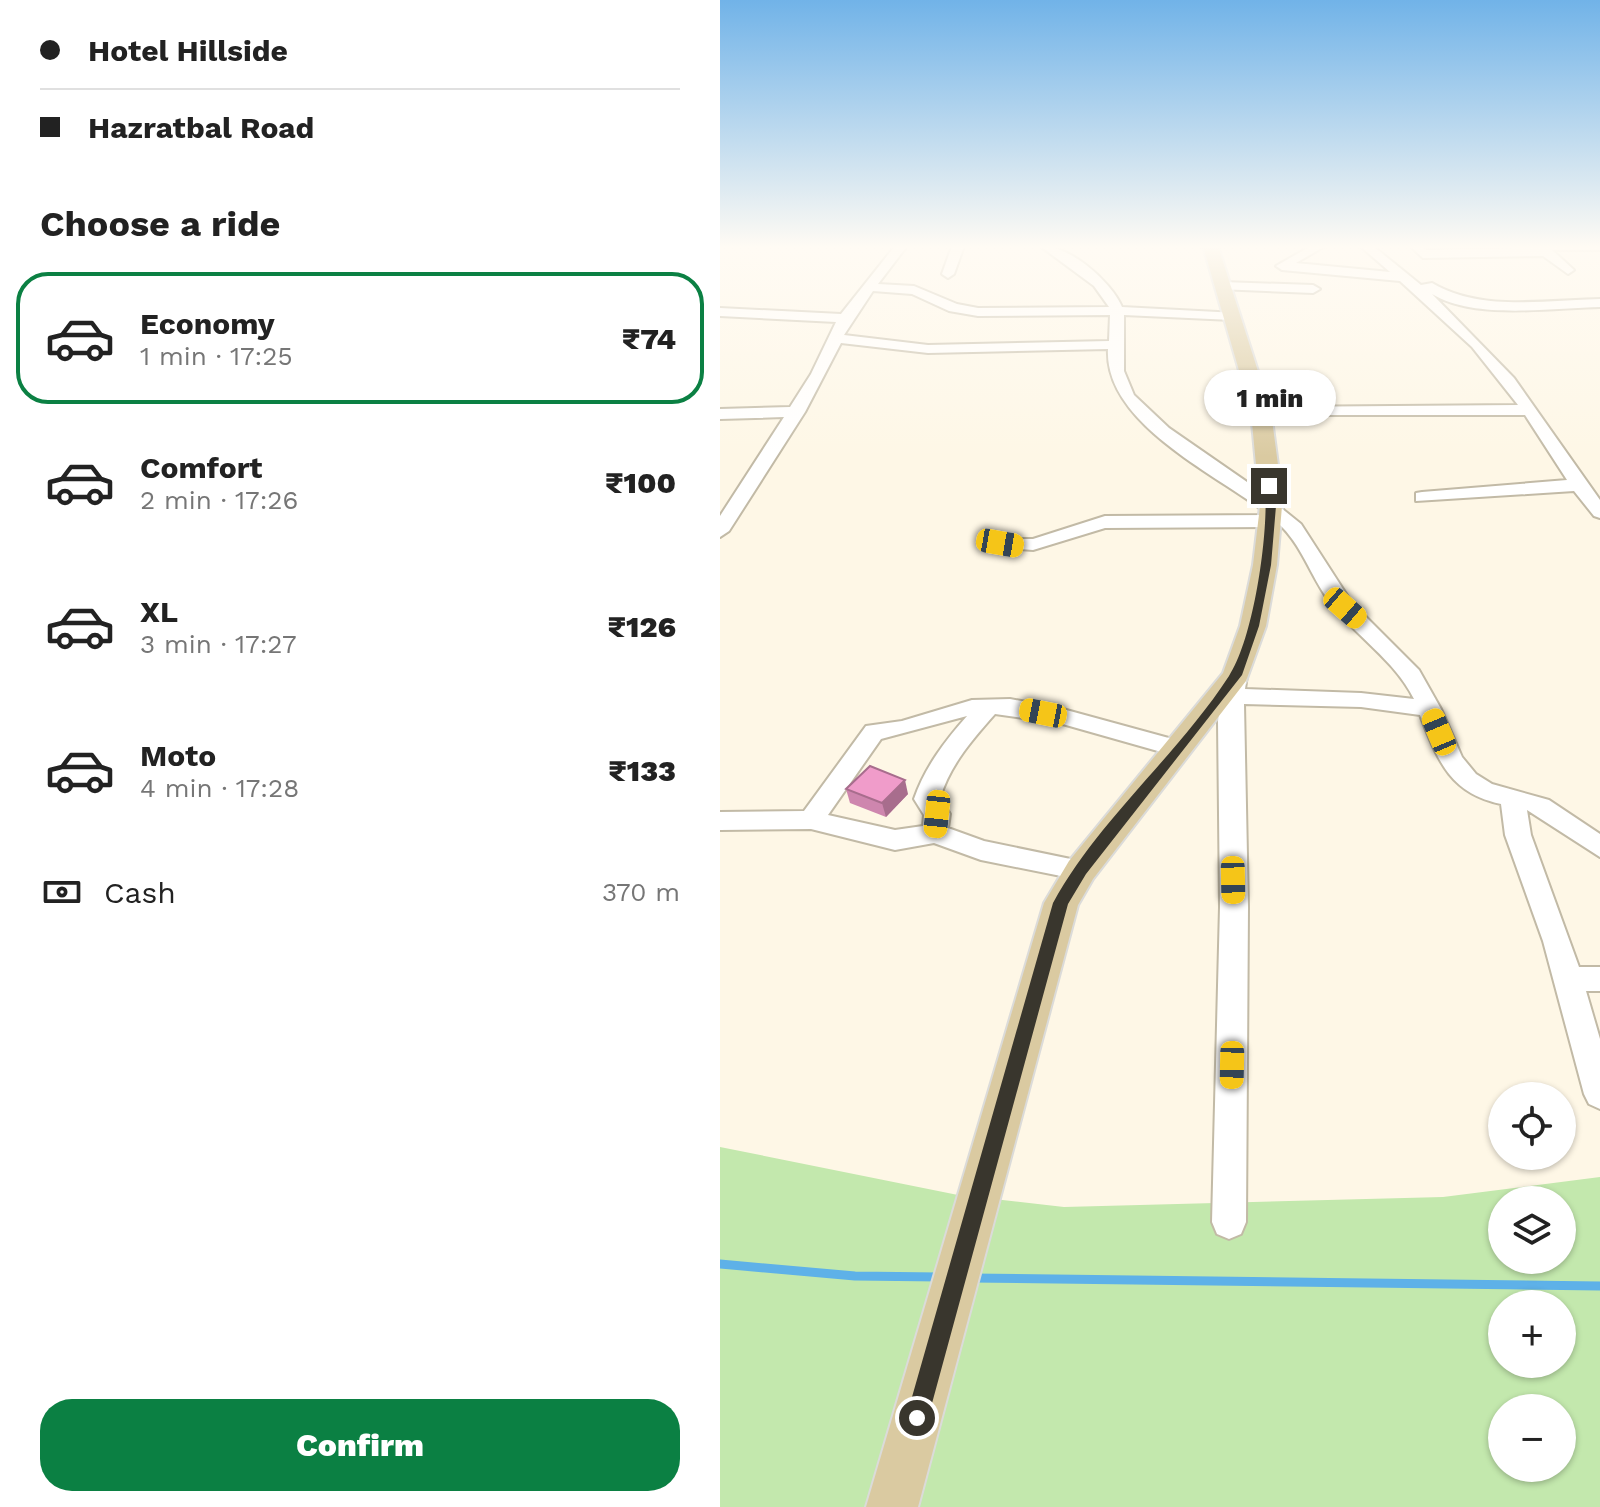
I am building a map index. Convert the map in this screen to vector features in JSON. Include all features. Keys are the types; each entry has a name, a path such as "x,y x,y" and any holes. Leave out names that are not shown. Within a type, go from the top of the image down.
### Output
{"main road":[{"path":"892,1507 1061,903 1081,870 1234,686 1253,626 1271,514 1261,412 1232,316"}],"street":[{"path":"720,531 797,412 845,318 810,316"},
{"path":"1117,316 1113,345 1121,387 1129,399 1304,538 1345,608 1387,645 1406,668 1430,709 1449,754 1469,783 1486,792 1512,796 1540,806 1600,847"},
{"path":"1446,316 1509,382 1577,485 1600,512"},
{"path":"836,338 928,349 1113,345"},
{"path":"1261,412 1528,410"},
{"path":"720,414 797,412"},
{"path":"1422,497 1577,485"},
{"path":"1000,543 1035,547 1082,525 1105,522 1271,514"},
{"path":"1229,1222 1234,907 1230,721 1234,686 1430,709"},
{"path":"811,820 874,732 891,732 961,708 989,706 1043,713 1179,749"},
{"path":"935,833 937,814 927,799 930,788 963,735 989,706"},
{"path":"1512,796 1518,835 1568,979 1600,1094"},
{"path":"720,821 811,820 895,840 935,833 981,850 1081,870"},
{"path":"1568,979 1600,979"}],"green space":[{"path":"720,1147 958,1195 1064,1207 1443,1197 1488,1191 1488,1274 1576,1274 1576,1186 1529,1186 1600,1177 1600,1507 720,1507"}],"building":[{"path":"870,766 905,780 882,803 846,789"}],"waterway":[{"path":"720,1264 855,1276 940,1277"},
{"path":"971,1278 1600,1286"}],"route":[{"path":"917,1418 1061,903 1081,870 1137,797 1170,761 1236,675 1253,626 1265,565 1271,506 1269,486"}]}
